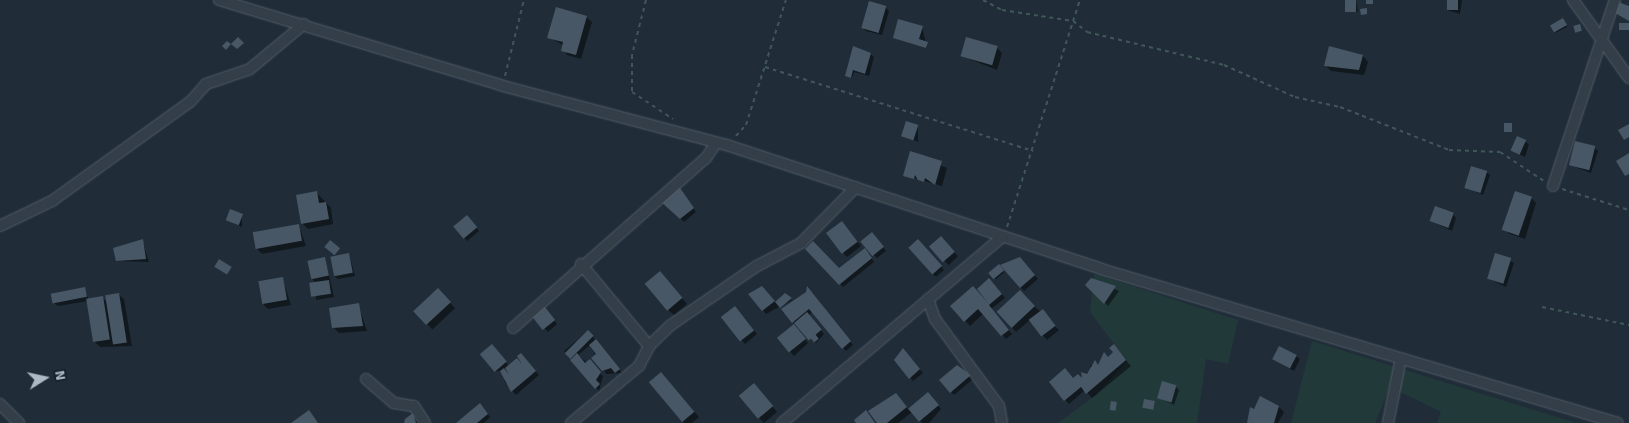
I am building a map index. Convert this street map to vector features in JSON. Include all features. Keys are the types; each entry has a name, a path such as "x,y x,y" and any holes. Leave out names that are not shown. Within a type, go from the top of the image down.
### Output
{"street":[{"path":"219,0 304,24 502,86 727,145 1003,236 1618,423"},
{"path":"1573,0 1629,78"},
{"path":"1553,186 1615,0"},
{"path":"0,226 52,202 190,102 206,84 250,69 304,24"},
{"path":"513,328 581,264 706,158 716,143"},
{"path":"571,423 640,366 649,346 671,325 757,266 801,243 856,187"},
{"path":"782,423 1003,236"},
{"path":"581,264 649,346"},
{"path":"928,299 935,319 999,406 1002,423"},
{"path":"1388,423 1401,358"},
{"path":"366,379 394,404 414,406 425,423"},
{"path":"0,404 19,423"}],"path":[{"path":"502,86 524,0"},
{"path":"646,0 632,55 632,92 677,122"},
{"path":"727,145 746,125 786,0"},
{"path":"983,0 1002,10 1073,21 1087,32 1224,65 1295,97 1340,107 1449,150 1500,152 1553,186 1629,210"},
{"path":"1003,236 1032,152 1080,0"},
{"path":"765,67 1032,152"},
{"path":"1542,307 1629,325"}],"green space":[{"path":"1094,274 1238,320 1228,364 1206,359 1197,423 1058,423 1096,395 1127,361 1090,312"},
{"path":"1312,341 1576,423 1437,423 1441,412 1390,387 1375,423 1291,423"}],"building":[{"path":"1345,0 1356,0 1356,12 1345,12"},
{"path":"1366,0 1373,0 1373,4 1366,4"},
{"path":"1447,0 1458,0 1458,10 1447,10"},
{"path":"869,1 886,6 879,33 861,28"},
{"path":"1618,2 1629,6 1629,21 1615,13"},
{"path":"556,7 587,16 576,55 561,51 563,42 547,38"},
{"path":"1367,8 1367,14 1361,15 1360,9"},
{"path":"1563,18 1567,25 1554,32 1550,26"},
{"path":"898,19 923,26 919,39 928,42 926,48 893,38"},
{"path":"1619,23 1629,23 1629,30 1619,30"},
{"path":"1580,24 1582,31 1575,33 1573,26"},
{"path":"238,37 244,43 237,49 231,44"},
{"path":"966,37 998,46 992,65 960,56"},
{"path":"227,41 231,44 226,50 222,46"},
{"path":"853,46 871,53 865,74 853,70 851,78 845,76"},
{"path":"1329,46 1363,55 1359,70 1324,66"},
{"path":"906,121 918,125 913,140 901,136"},
{"path":"1504,123 1512,123 1512,132 1504,132"},
{"path":"1629,124 1629,137 1624,140 1618,130"},
{"path":"1517,136 1526,140 1520,155 1510,151"},
{"path":"1575,141 1595,146 1589,170 1569,165"},
{"path":"910,151 942,161 935,185 925,178 924,182 918,180 915,175 914,179 903,176"},
{"path":"1629,153 1629,174 1625,176 1616,161"},
{"path":"1471,166 1487,171 1481,193 1464,188"},
{"path":"678,185 694,208 680,219 660,201"},
{"path":"317,191 319,203 326,202 329,219 301,224 296,195"},
{"path":"1515,191 1532,197 1519,236 1502,230"},
{"path":"1435,206 1454,213 1448,228 1430,221"},
{"path":"230,209 243,214 239,225 226,220"},
{"path":"467,215 477,227 463,239 453,227"},
{"path":"842,221 858,242 842,254 826,233"},
{"path":"299,224 302,241 256,249 253,232"},
{"path":"872,232 884,247 872,256 860,241"},
{"path":"941,236 955,252 943,262 929,246"},
{"path":"143,239 146,259 116,261 113,248"},
{"path":"918,239 942,266 932,274 908,248"},
{"path":"330,240 340,248 334,255 324,247"},
{"path":"813,241 839,268 865,248 872,258 839,285 805,249"},
{"path":"349,253 353,273 334,276 330,257"},
{"path":"1495,253 1511,258 1503,284 1487,279"},
{"path":"325,257 329,276 311,279 307,261"},
{"path":"1020,257 1035,275 1020,288 1000,265"},
{"path":"219,259 232,267 227,275 214,267"},
{"path":"999,264 1004,270 993,279 988,273"},
{"path":"660,271 682,298 667,311 645,284"},
{"path":"283,277 287,300 262,304 258,281"},
{"path":"989,278 1002,294 989,305 1009,330 1001,336 978,309 964,322 950,306 973,286 988,303 977,289"},
{"path":"1091,278 1116,286 1104,304 1085,285"},
{"path":"329,280 331,294 311,297 309,283"},
{"path":"762,286 775,301 762,311 748,294"},
{"path":"807,286 851,341 842,349 809,309 792,323 781,309 806,292"},
{"path":"85,287 87,297 53,303 51,294"},
{"path":"438,288 451,302 426,325 413,311"},
{"path":"1020,290 1035,306 1012,328 997,312"},
{"path":"119,293 127,342 113,345 105,295"},
{"path":"785,293 792,298 780,308 775,302"},
{"path":"103,296 110,339 93,342 86,299"},
{"path":"541,302 555,320 543,330 528,312"},
{"path":"359,303 363,326 332,328 329,308"},
{"path":"735,306 754,330 740,342 721,317"},
{"path":"1043,309 1056,326 1041,337 1029,320"},
{"path":"807,312 822,330 809,341 794,323"},
{"path":"794,324 806,339 789,353 777,338"},
{"path":"588,330 594,336 570,359 565,353"},
{"path":"815,334 819,339 814,342 810,338"},
{"path":"596,339 620,369 615,373 611,368 602,371 591,358 596,354 589,345"},
{"path":"492,344 507,362 495,372 480,354"},
{"path":"1114,344 1126,360 1086,394 1081,387 1064,401 1049,382 1065,368 1073,378 1078,374 1082,378 1081,372 1087,374 1095,360 1098,365 1104,352 1108,357 1113,352 1109,348"},
{"path":"1279,346 1297,355 1290,368 1272,359"},
{"path":"903,348 920,369 909,379 894,360"},
{"path":"521,353 536,371 511,392 500,371 504,368 509,375 505,368 517,358 522,364 517,356"},
{"path":"577,353 585,363 590,359 601,372 596,380 600,384 595,389 570,360"},
{"path":"957,365 971,375 950,393 939,380"},
{"path":"661,372 694,412 682,422 649,382"},
{"path":"1162,381 1176,385 1171,402 1157,398"},
{"path":"754,383 773,406 758,419 739,396"},
{"path":"928,392 939,405 919,422 908,409"},
{"path":"896,393 907,407 887,423 877,423 868,411"},
{"path":"1260,396 1279,406 1274,423 1247,423 1250,407 1254,409"},
{"path":"1144,399 1155,401 1153,410 1142,408"},
{"path":"1111,401 1117,402 1116,411 1110,410"},
{"path":"480,403 488,414 477,423 456,423"},
{"path":"309,410 318,423 291,423"},
{"path":"866,410 875,423 856,423 854,420"},
{"path":"413,413 416,423 404,423 405,419"}]}
